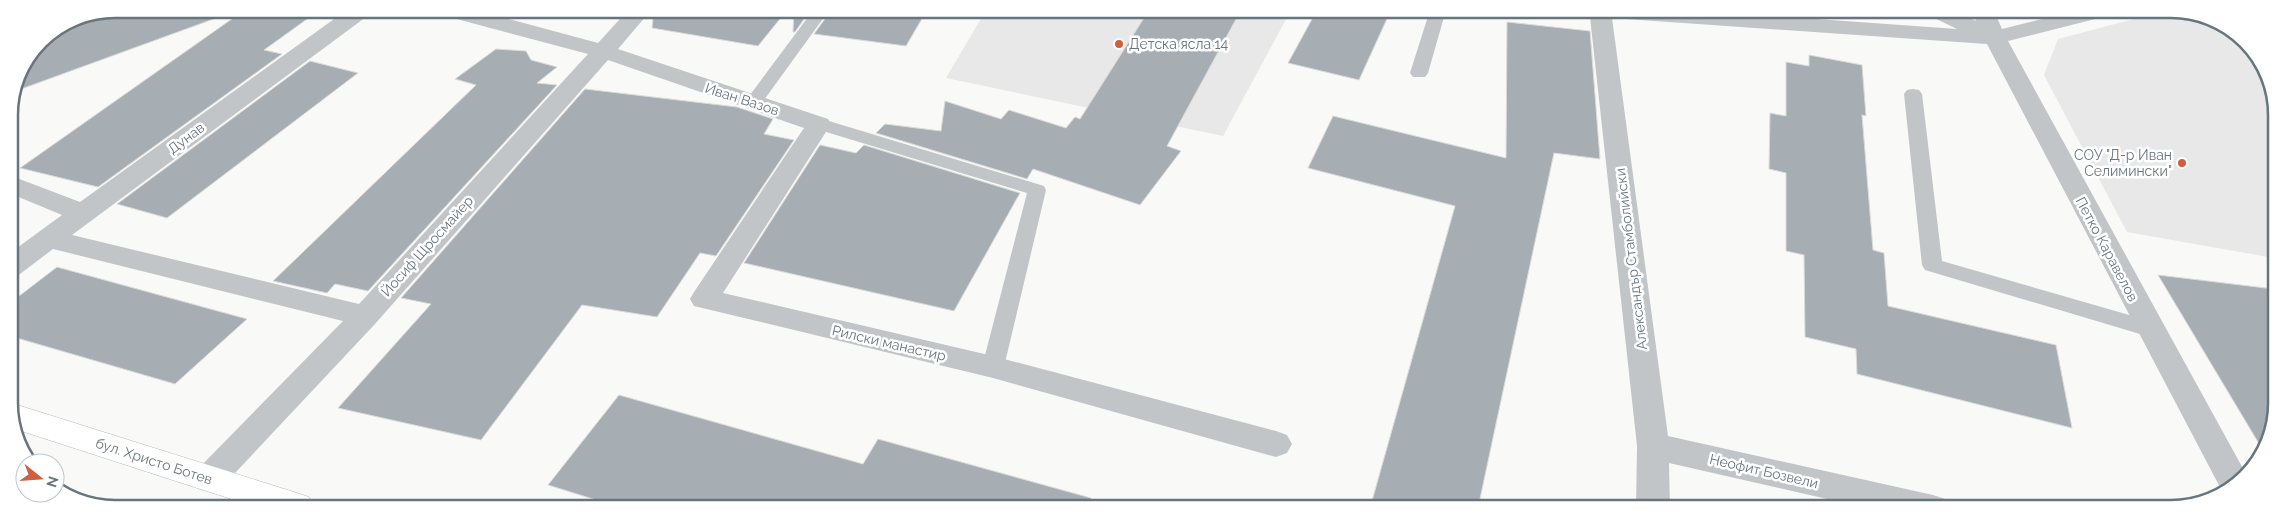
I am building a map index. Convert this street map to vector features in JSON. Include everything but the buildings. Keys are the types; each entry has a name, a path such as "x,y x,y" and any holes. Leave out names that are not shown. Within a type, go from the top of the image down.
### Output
{"main road":[{"name":"бул. Христо Ботев","path":"19,417 273,500"}],"street":[{"name":"Дунав","path":"18,261 350,18"},
{"name":"Иван Вазов","path":"479,18 603,52 819,124"},
{"name":"Йосиф Щросмайер","path":"209,479 365,316 633,18"},
{"name":"Александър Стамболийски","path":"1598,18 1653,446 1653,500"},
{"path":"1700,18 1994,38 2072,18"},
{"path":"1953,18 1994,38"},
{"name":"Петко Каравелов","path":"1986,18 1994,38 2232,480"},
{"name":"Рилски манастир","path":"819,124 704,299 993,367 1276,444"},
{"path":"18,187 84,214"},
{"path":"50,239 365,316"},
{"name":"Неофит Бозвели","path":"1653,446 1893,500"}],"lane":[{"path":"753,103 815,18"},
{"path":"1419,72 1436,18"},
{"path":"1913,94 1932,265 2150,329"},
{"name":"Иван Вазов","path":"819,124 1037,190 993,367"}],"shaded area":[{"name":"Детска ясла 14","path":"981,18 1287,18 1223,136 946,78"},
{"name":"СОУ \"Д-р Иван Селимински\"","path":"2138,18 2190,19 2219,30 2230,37 2248,55 2258,71 2266,95 2268,114 2268,257 2127,232 2044,75 2058,39"}],"place":[{"name":"Детска ясла 14","path":"1119,44"},
{"name":"СОУ \"Д-р Иван Селимински\"","path":"2182,163"}]}
